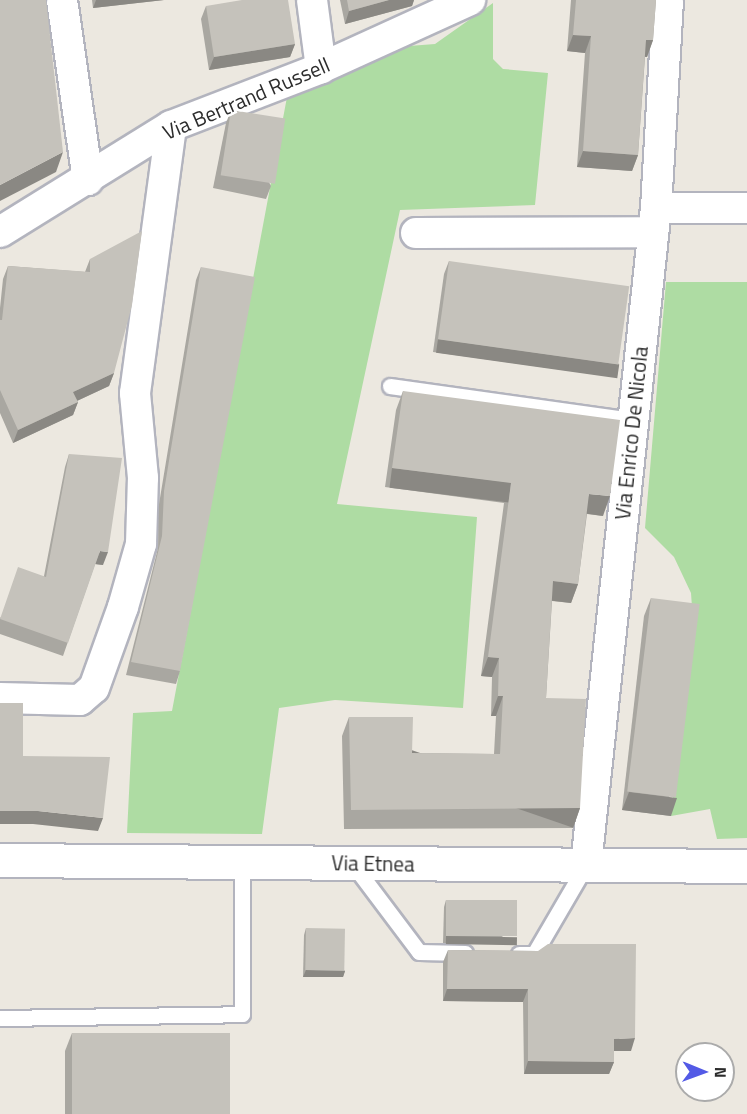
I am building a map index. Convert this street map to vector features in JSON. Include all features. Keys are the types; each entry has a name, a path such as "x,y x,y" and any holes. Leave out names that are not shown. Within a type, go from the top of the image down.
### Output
{"main road":[{"name":"Via Etnea","path":"0,860 747,866"}],"street":[{"path":"62,0 88,180"},
{"path":"312,0 321,68"},
{"name":"Via Bertrand Russell","path":"0,232 88,180 171,126 321,68 470,0"},
{"name":"Via Enrico De Nicola","path":"586,865 655,220 668,0"},
{"path":"0,698 80,700 94,688 126,597 141,544 143,478 135,393 171,126"},
{"path":"416,233 655,220 747,208"}],"lane":[{"path":"390,386 632,420"},
{"path":"0,1018 242,1014 242,862"},
{"path":"351,863 419,952 477,953"},
{"path":"500,954 534,954 586,865"}],"green space":[{"path":"493,3 493,59 503,69 548,73 535,205 400,210 337,504 477,517 463,708 335,700 279,708 262,834 127,833 133,713 172,711 287,97 409,46 435,44"},
{"path":"666,282 747,282 747,838 717,839 710,809 671,816 693,622 691,593 674,557 645,528"}],"building":[{"path":"0,0 46,0 63,152 0,185"},
{"path":"242,0 288,0 295,44 214,57 206,6"},
{"path":"347,0 389,0 349,11"},
{"path":"576,0 656,0 653,40 646,40 638,155 583,151 591,36 573,35"},
{"path":"231,110 285,119 275,184 221,175"},
{"path":"142,231 132,305 114,373 73,392 78,402 18,430 0,390 0,320 2,320 8,266 90,272 90,259"},
{"path":"449,261 629,286 618,365 438,339"},
{"path":"201,267 255,277 180,671 131,662 162,536 164,491"},
{"path":"403,391 620,420 610,496 589,494 578,584 553,581 546,698 586,699 580,808 351,810 349,717 413,717 412,753 500,754 503,696 498,696 499,658 488,657 511,483 392,468"},
{"path":"69,454 122,458 108,552 100,551 68,643 0,619 18,567 46,577"},
{"path":"651,598 700,604 676,798 627,792"},
{"path":"0,703 23,703 23,756 110,757 103,818 38,811 0,811"},
{"path":"446,900 517,900 517,936 446,936"},
{"path":"306,928 345,929 344,971 305,970"},
{"path":"548,944 636,944 635,1038 614,1039 614,1062 528,1061 528,989 447,989 448,950 538,951"},
{"path":"72,1033 230,1033 230,1114 72,1114"}]}
